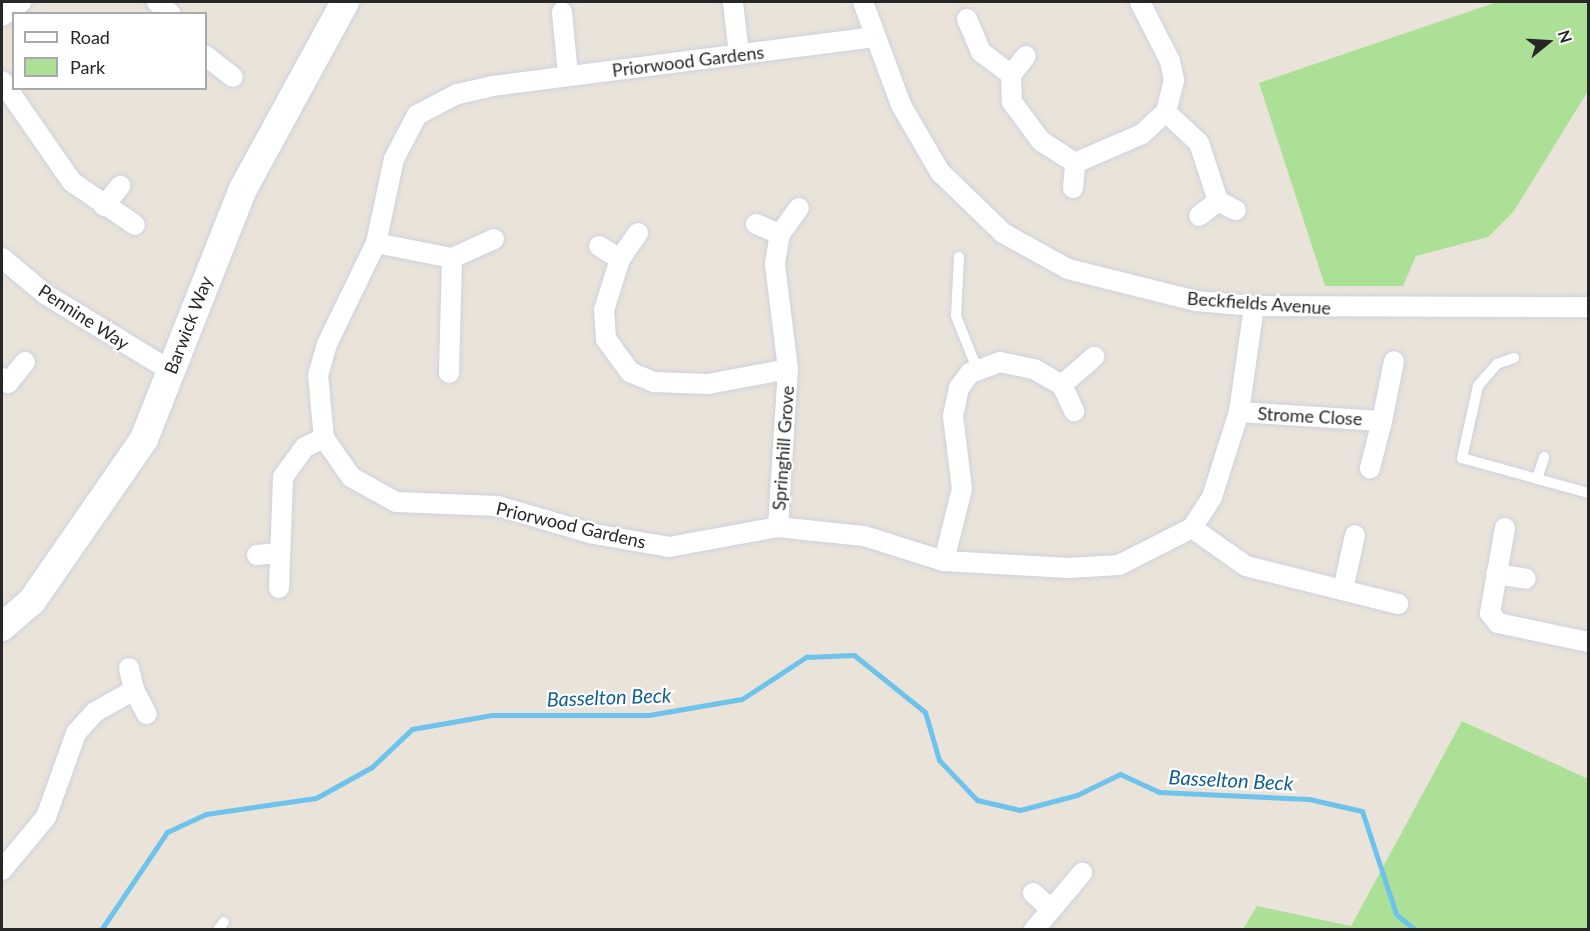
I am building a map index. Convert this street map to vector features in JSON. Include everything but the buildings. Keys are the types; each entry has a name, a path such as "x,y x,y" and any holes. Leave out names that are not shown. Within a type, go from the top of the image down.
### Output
{"street":[{"path":"2,16 21,2"},
{"path":"157,2 169,12"},
{"name":"Barwick Way","path":"2,627 32,601 108,495 144,439 243,189 345,2"},
{"path":"733,2 738,55"},
{"name":"Beckfields Avenue","path":"862,2 920,142 973,209 1003,233 1043,258 1096,279 1196,301 1254,306 1588,307"},
{"path":"1026,56 1011,75 1012,102 1054,154 1075,164 1142,134 1166,112 1174,80 1170,61 1140,2"},
{"path":"561,12 568,75"},
{"path":"967,19 981,52 1011,75"},
{"name":"Priorwood Gardens","path":"875,37 568,75 457,94 417,115 394,159 376,243 318,375 324,438 351,477 396,502 498,506 594,534 669,547 778,527 864,536 944,561 1069,568 1119,565 1192,528"},
{"path":"207,57 233,77"},
{"path":"2,81 49,156 104,206 135,225"},
{"path":"1166,112 1198,143 1227,205 1199,216"},
{"path":"1073,188 1075,164"},
{"path":"104,206 120,186"},
{"name":"Springhill Grove","path":"778,527 788,369 775,264 780,234 799,208"},
{"path":"756,224 780,234"},
{"name":"Springhill Grove","path":"638,234 620,259 604,310 606,339 630,372 654,382 708,384 788,369"},
{"path":"376,243 452,258 494,238"},
{"path":"599,246 620,259"},
{"name":"Pennine Way","path":"2,258 45,294 171,371"},
{"path":"449,373 452,258"},
{"path":"1254,306 1239,412 1212,497 1192,528 1246,566 1398,604"},
{"path":"1062,385 1094,357"},
{"name":"Strome Close","path":"1370,468 1394,361"},
{"path":"4,384 25,362"},
{"path":"944,561 962,489 955,400 977,369 1000,362 1034,369 1062,385 1074,411"},
{"name":"Strome Close","path":"1239,412 1382,421"},
{"path":"279,588 278,553 282,477 305,447 324,438"},
{"path":"1505,528 1490,613 1498,623 1588,642"},
{"path":"1343,590 1355,535"},
{"path":"257,555 278,553"},
{"path":"1496,574 1526,579"},
{"path":"129,668 134,690 147,714"},
{"path":"4,860 46,817 76,733 95,712 134,690"},
{"path":"1034,930 1082,873"},
{"path":"1033,893 1052,909"}],"lane":[{"path":"959,257 956,316 977,369"},
{"path":"1514,358 1497,364 1478,386 1462,458 1588,493"},
{"path":"1537,479 1544,457"}],"green space":[{"path":"1497,2 1588,2 1588,91 1514,211 1488,237 1416,256 1403,286 1325,286 1259,83"},
{"path":"1462,721 1588,779 1588,929 1243,929 1257,906 1351,926"}],"waterway":[{"name":"Basselton Beck","path":"101,930 167,832 206,814 316,798 372,767 412,729 492,715 649,715 742,699 806,657 854,655 925,712 939,760 977,800 1020,810 1077,795 1120,774 1159,792 1309,799 1362,811 1396,914 1415,930"}]}
